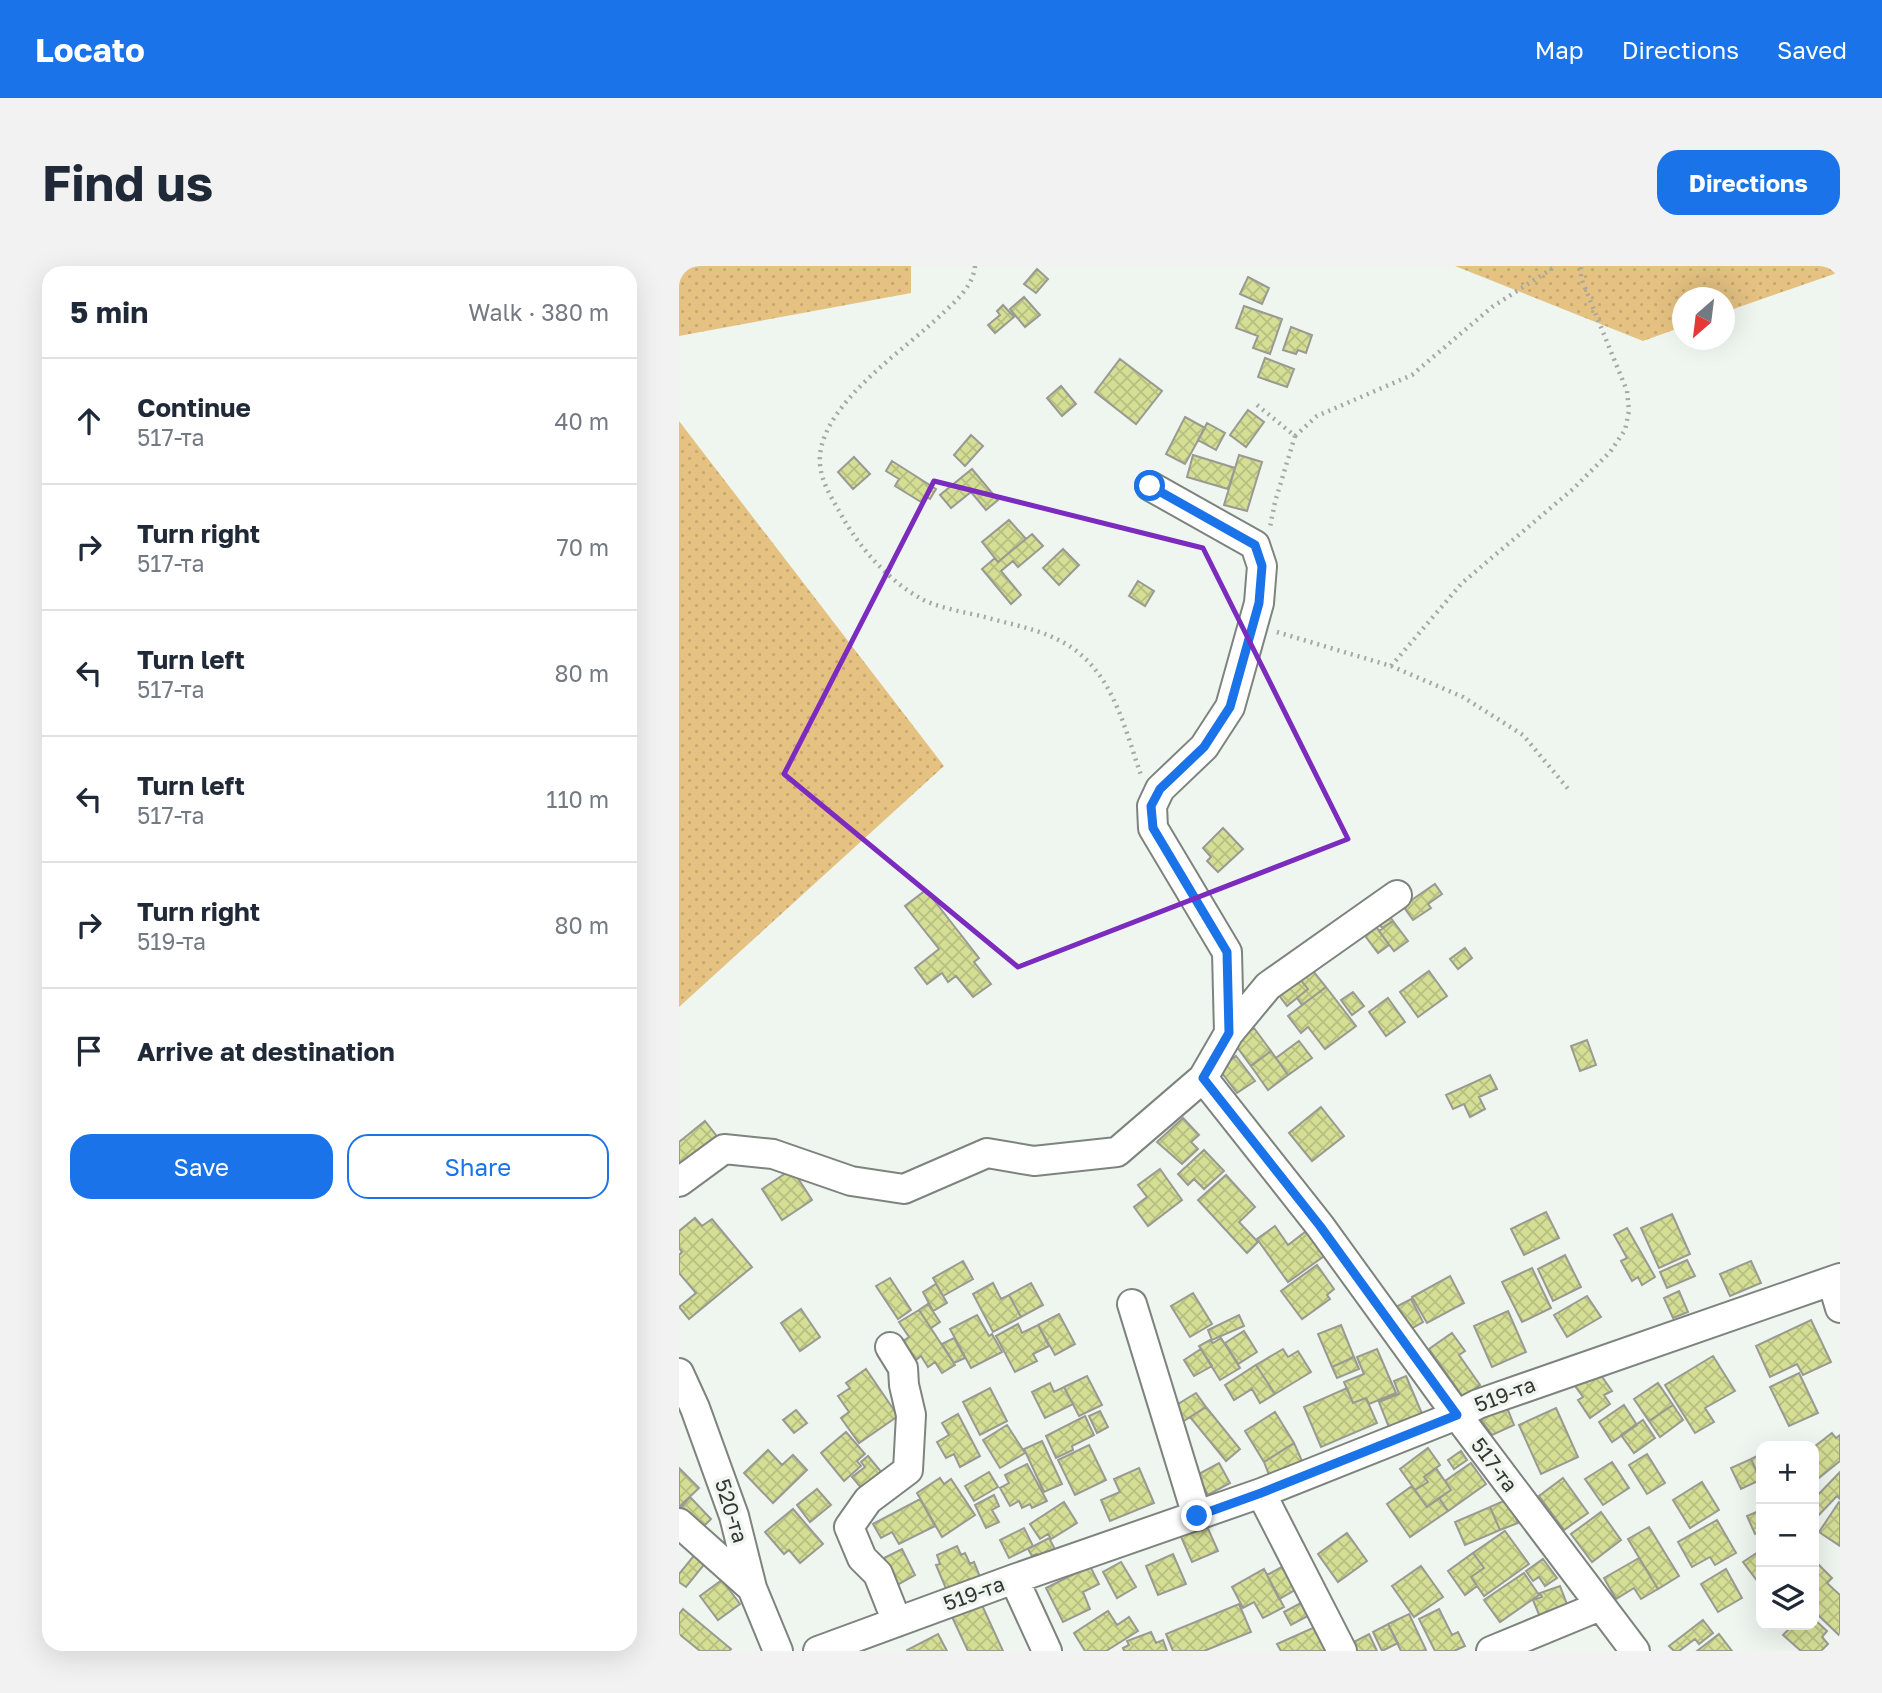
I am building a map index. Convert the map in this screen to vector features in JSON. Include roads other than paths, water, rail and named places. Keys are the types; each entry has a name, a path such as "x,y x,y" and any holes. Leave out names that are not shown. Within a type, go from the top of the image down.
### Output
{"street":[{"path":"1150,486 1255,545 1262,566 1259,603 1230,707 1204,747 1160,789 1151,806 1153,828 1227,952 1229,1033"},
{"path":"679,1182 724,1149 773,1154 851,1181 904,1189 987,1153 1034,1161 1117,1152 1203,1078 1229,1033 1269,986 1397,895"},
{"name":"517-та","path":"1203,1078 1320,1226 1457,1415 1635,1651"},
{"path":"1836,1280 1840,1308"},
{"name":"519-та","path":"818,1651 1261,1493 1457,1415 1478,1404 1836,1280"},
{"path":"1132,1304 1197,1516"},
{"path":"890,1347 904,1368 904,1385 911,1415 908,1470 868,1500 849,1527 862,1558 878,1574 897,1622"},
{"name":"520-та","path":"679,1373 695,1408 734,1516 752,1588 778,1651"},
{"path":"1261,1493 1342,1651"},
{"path":"679,1523 752,1588"},
{"path":"1014,1579 1047,1651"},
{"path":"1491,1651 1600,1606"}]}
